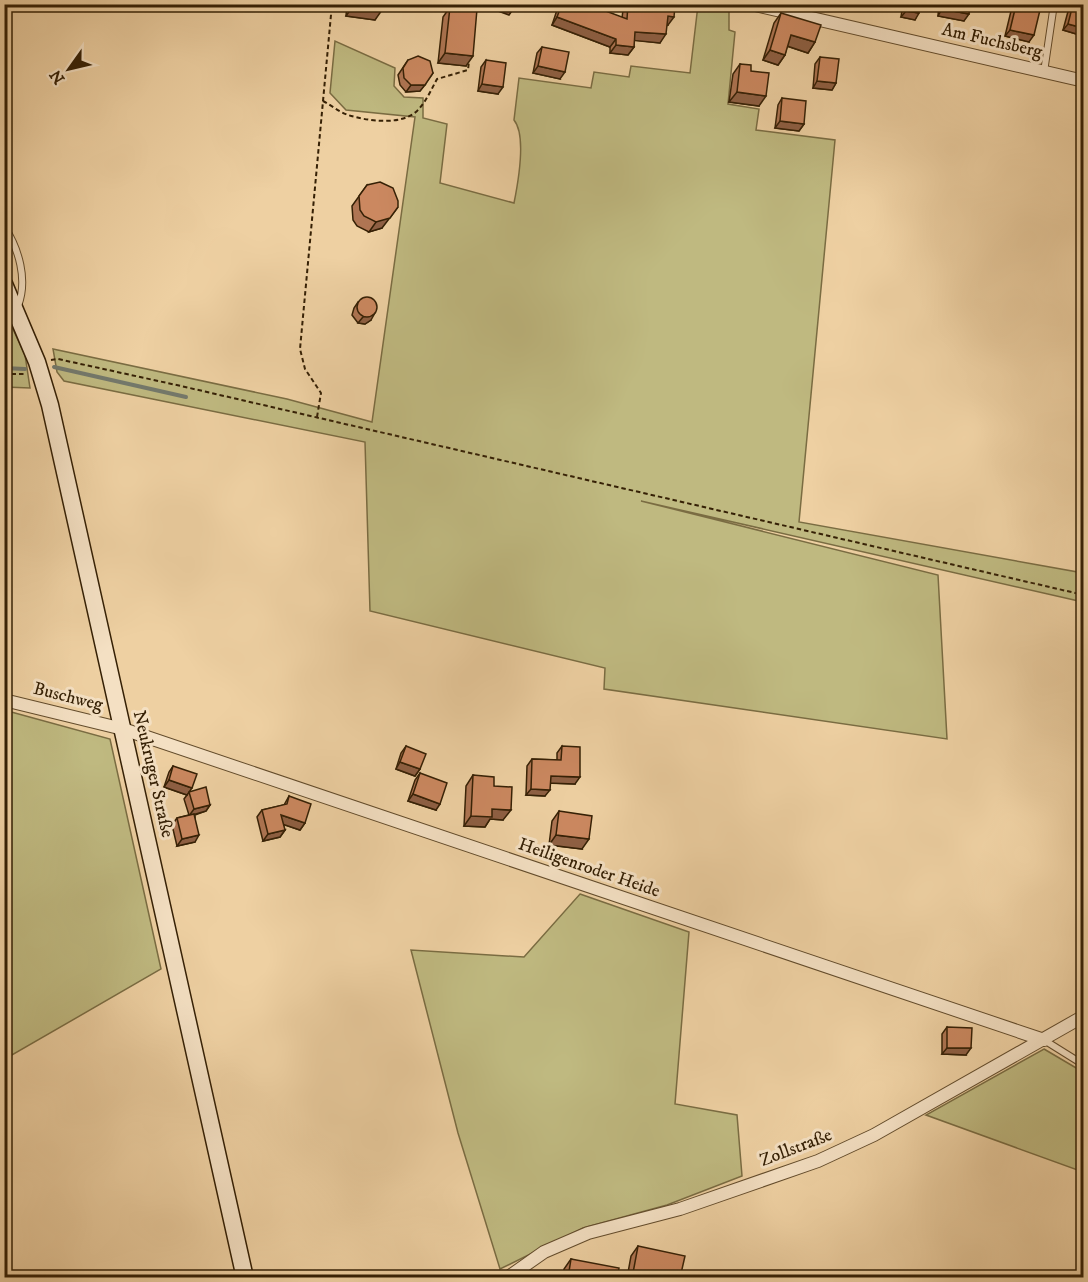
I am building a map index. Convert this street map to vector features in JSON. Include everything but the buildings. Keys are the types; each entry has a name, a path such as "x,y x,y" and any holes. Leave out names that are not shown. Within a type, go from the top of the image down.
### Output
{"street":[{"name":"Am Fuchsberg","path":"751,4 783,8 1083,81"},
{"name":"Neukruger Straße","path":"4,284 39,368 123,729 245,1278"},
{"name":"Buschweg","path":"4,700 123,729"},
{"name":"Heiligenroder Heide","path":"123,729 1044,1040"},
{"name":"Zollstraße","path":"507,1278 544,1252 588,1233 680,1209 818,1161 874,1135 1083,1016"}],"lane":[{"path":"1044,72 1054,4"},
{"path":"4,226 15,248 23,279 23,292 16,309"},
{"path":"1044,1040 1083,1065"}],"path":[{"path":"317,418 321,393 305,369 300,349 332,4"},
{"path":"323,101 347,115 387,121 404,119 416,112 428,98 437,79 468,70 469,58"},
{"path":"4,374 39,368 58,359 1083,595"}],"shaded area":[{"path":"698,5 729,8 729,30 735,32 728,104 759,109 756,130 835,140 799,522 1083,573 1083,602 641,501 938,575 947,739 604,689 605,668 370,611 365,442 64,381 57,372 53,349 287,399 372,422 415,117 346,110 330,93 335,41 395,68 394,86 404,97 423,98 423,118 447,124 440,183 514,203 521,148 518,127 514,120 519,78 591,88 594,72 629,77 631,66 690,73"},
{"path":"4,310 25,355 30,388 5,387"},
{"path":"4,710 110,739 161,969 5,1059"},
{"path":"580,894 689,932 675,1104 737,1115 742,1176 667,1205 583,1228 500,1269 458,1133 411,950 524,957"},
{"path":"1044,1049 1083,1072 1083,1172 926,1115"}],"waterway":[{"path":"54,367 186,397"},
{"path":"4,368 25,369"}]}
